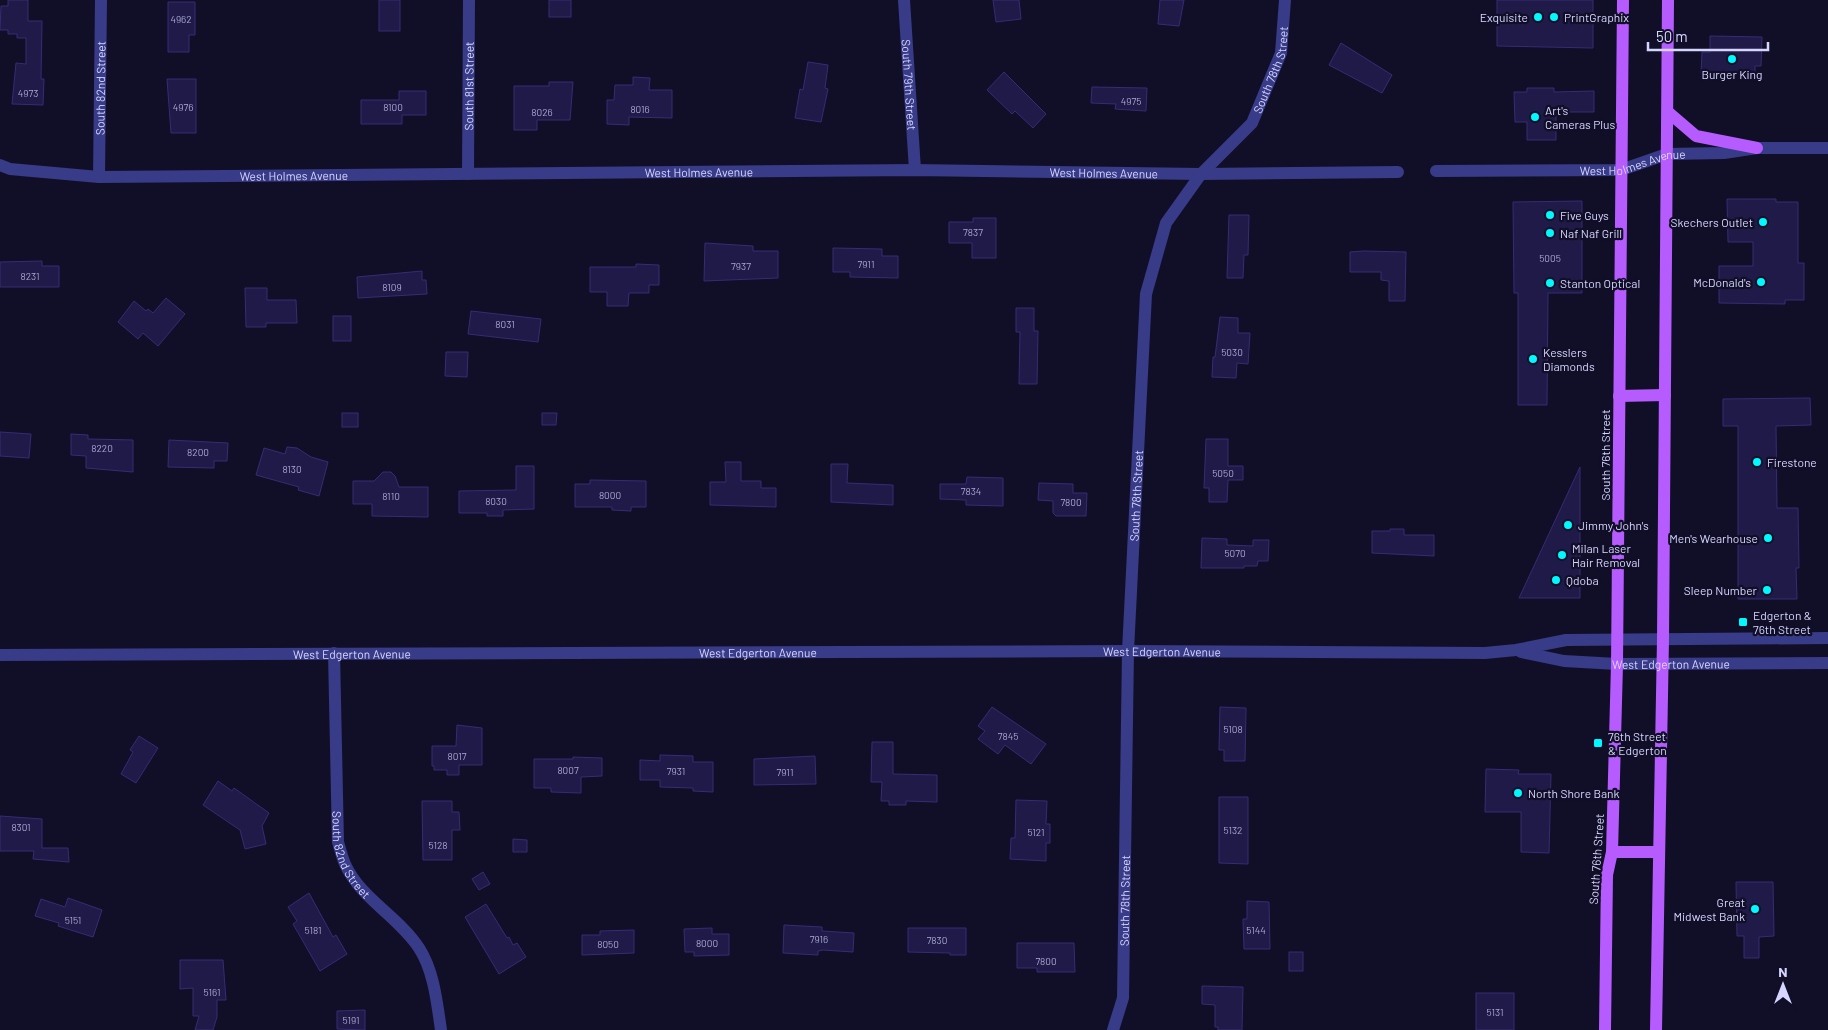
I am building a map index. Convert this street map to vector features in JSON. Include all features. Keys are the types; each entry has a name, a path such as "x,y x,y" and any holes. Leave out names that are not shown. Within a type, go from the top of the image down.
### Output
{"main road":[{"name":"South 76th Street","path":"1605,1030 1607,875 1612,852 1617,664 1623,0"},
{"path":"1656,1030 1664,638 1668,0"},
{"path":"1668,112 1696,136 1757,148"},
{"path":"1620,396 1665,395"},
{"path":"1612,852 1659,852"}],"street":[{"name":"South 82nd Street","path":"99,177 101,0"},
{"name":"South 81st Street","path":"468,174 469,0"},
{"name":"South 79th Street","path":"904,0 916,170"},
{"name":"South 78th Street","path":"1112,1030 1123,998 1128,651 1146,294 1166,223 1200,174 1252,123 1281,53 1285,0"},
{"name":"West Holmes Avenue","path":"1436,171 1621,170 1667,154 1724,153 1757,148 1828,148"},
{"name":"West Holmes Avenue","path":"0,164 10,168 99,177 916,170 1200,174 1398,172"},
{"name":"West Edgerton Avenue","path":"0,655 1128,651 1422,654 1485,653 1516,650 1566,640 1617,638 1828,638"},
{"name":"West Edgerton Avenue","path":"1516,650 1564,661 1617,664 1828,663"},
{"name":"South 82nd Street","path":"334,653 338,842 345,865 361,888 404,929 419,949 430,973 441,1030"}],"building":[{"path":"8,0 28,0 28,21 42,21 41,79 44,79 43,105 12,104 16,63 26,64 26,38 17,38 17,34 8,34 8,30 0,30 1,6 8,6"},
{"path":"379,0 400,0 400,31 379,31"},
{"path":"549,0 571,0 571,17 549,17"},
{"path":"993,0 1019,0 1021,19 996,22"},
{"path":"1160,0 1184,0 1179,26 1158,24"},
{"path":"1497,0 1593,0 1593,48 1497,46"},
{"path":"168,2 195,2 195,35 189,35 189,52 168,52"},
{"name":"Burger King","path":"1710,36 1762,37 1761,66 1755,66 1755,73 1701,74 1702,52 1710,52"},
{"path":"1341,43 1392,75 1382,93 1329,65"},
{"path":"808,62 828,65 825,88 828,89 821,122 795,118 800,89 803,90"},
{"path":"1004,72 1046,114 1033,128 1015,111 1012,114 987,90"},
{"path":"633,77 650,78 649,90 672,90 672,118 629,117 629,125 607,124 607,100 614,100 615,85 633,85"},
{"path":"167,79 196,79 196,133 171,133"},
{"path":"549,82 573,82 570,120 537,120 537,130 514,130 514,86 549,86"},
{"path":"1092,87 1147,88 1146,111 1115,109 1116,104 1091,103"},
{"name":"Art's Cameras Plus","path":"1527,88 1554,88 1554,92 1594,91 1594,112 1556,112 1556,140 1527,140 1527,122 1515,122 1514,92 1527,92"},
{"path":"399,91 426,91 426,115 402,115 402,124 361,124 361,100 399,100"},
{"path":"1727,199 1776,199 1776,202 1798,202 1798,263 1804,263 1804,300 1785,300 1785,304 1719,303 1719,266 1753,266 1753,242 1728,242"},
{"path":"1582,201 1582,293 1548,293 1547,405 1518,405 1518,293 1514,293 1513,202"},
{"path":"1229,215 1249,215 1248,255 1244,255 1243,278 1227,278"},
{"path":"973,218 996,218 996,258 972,258 972,243 949,243 949,222 973,222"},
{"path":"705,243 753,246 753,251 778,251 778,278 704,281"},
{"path":"833,248 882,249 882,256 898,256 898,278 850,277 850,272 833,272"},
{"path":"1350,252 1406,252 1405,301 1389,301 1389,281 1381,280 1381,272 1350,272"},
{"path":"42,261 42,266 59,266 59,287 0,287 0,262"},
{"path":"636,264 659,265 659,285 649,285 649,293 629,293 628,306 607,306 607,292 590,292 590,267 636,267"},
{"path":"422,271 422,280 426,280 427,294 358,298 357,277"},
{"path":"245,288 267,288 267,300 296,300 297,323 266,323 266,327 246,327"},
{"path":"166,298 185,314 158,346 143,333 138,339 118,322 134,301 146,311 148,309 153,313"},
{"path":"1016,308 1034,308 1034,331 1038,331 1037,384 1019,384 1020,332 1016,332"},
{"path":"471,311 541,319 538,342 468,334"},
{"path":"333,316 351,316 351,341 333,341"},
{"path":"1220,317 1238,318 1238,333 1250,333 1248,364 1237,363 1236,378 1212,377 1213,357 1215,357"},
{"path":"446,352 468,352 467,377 445,376"},
{"path":"1810,398 1811,425 1776,426 1777,508 1798,508 1799,568 1796,568 1797,599 1738,599 1738,426 1723,426 1723,399"},
{"path":"342,413 358,413 358,427 342,427"},
{"path":"542,413 557,413 556,425 542,425"},
{"path":"0,432 31,434 29,458 0,456"},
{"path":"71,434 88,435 88,439 133,440 133,472 86,468 86,456 71,455"},
{"path":"1206,439 1228,439 1228,466 1243,466 1243,480 1228,480 1227,502 1209,502 1209,488 1204,488"},
{"path":"169,440 228,443 227,461 214,461 214,468 168,467"},
{"path":"287,447 297,448 311,457 328,462 319,496 298,490 299,487 256,475 264,448 285,454"},
{"path":"725,462 741,462 741,481 761,481 761,488 776,488 776,507 710,505 710,482 726,482"},
{"path":"831,464 848,464 847,483 893,485 893,505 831,502"},
{"path":"516,466 534,466 534,509 503,510 503,516 487,516 487,513 459,513 459,491 516,490"},
{"path":"1580,467 1580,598 1519,598"},
{"path":"383,472 391,472 395,476 399,487 428,487 428,517 372,516 372,504 353,504 353,481 374,481"},
{"path":"967,477 1003,478 1003,506 966,505 966,500 940,499 940,484 966,484"},
{"path":"590,480 646,481 646,507 631,507 631,511 612,510 612,507 575,507 575,484 590,484"},
{"path":"1039,483 1073,484 1073,493 1087,493 1086,516 1056,516 1053,513 1053,501 1038,500"},
{"path":"1390,529 1404,529 1404,535 1434,535 1434,556 1372,553 1372,531 1390,531"},
{"path":"1202,538 1227,539 1227,545 1253,546 1253,540 1269,540 1268,561 1258,561 1257,566 1244,566 1244,568 1201,568"},
{"path":"992,707 1046,744 1031,764 1005,745 998,754 978,739 985,731 978,726"},
{"path":"1220,707 1246,708 1245,761 1224,761 1224,750 1219,750"},
{"path":"457,725 482,728 482,765 459,765 459,775 447,775 447,770 434,770 434,766 432,766 432,746 456,746"},
{"path":"139,736 158,748 136,783 121,774 133,752 130,750"},
{"path":"872,742 893,742 893,774 937,775 937,802 906,801 906,805 889,805 889,801 881,801 882,782 871,782"},
{"path":"660,755 693,756 693,762 713,762 713,792 693,791 693,788 660,787 660,780 640,780 640,760 660,761"},
{"path":"815,756 816,784 754,785 754,759"},
{"path":"573,757 602,758 602,776 581,777 581,793 551,792 551,788 534,788 534,759 573,759"},
{"name":"North Shore Bank","path":"1486,769 1519,770 1518,774 1551,774 1549,853 1521,852 1521,812 1485,812"},
{"path":"218,781 232,791 234,788 269,813 262,826 266,844 245,849 240,830 203,805"},
{"path":"1219,797 1248,797 1248,864 1219,863"},
{"path":"1016,800 1047,801 1046,824 1050,824 1050,843 1046,843 1046,861 1010,859 1011,838 1015,838"},
{"path":"422,801 452,801 452,812 459,812 460,830 452,830 452,860 423,860"},
{"path":"0,816 42,819 42,848 68,848 69,862 33,859 34,851 0,851"},
{"path":"513,839 527,840 527,852 513,852"},
{"path":"483,872 490,884 479,890 472,879"},
{"name":"Great Midwest Bank","path":"1736,882 1773,882 1774,936 1759,937 1759,958 1744,958 1744,936 1737,936"},
{"path":"309,893 333,937 336,935 347,954 320,971 293,924 297,921 288,907"},
{"path":"68,898 102,910 93,937 58,926 59,923 35,916 41,899 65,907"},
{"path":"1247,901 1269,902 1270,949 1244,949 1243,919 1247,919"},
{"path":"486,904 507,938 509,937 513,945 517,943 526,957 499,974 465,917"},
{"path":"784,925 822,927 822,931 854,933 853,952 823,950 818,951 818,955 783,953"},
{"path":"712,928 712,934 729,934 729,955 694,956 694,952 685,952 684,929"},
{"path":"908,928 966,928 966,955 908,952"},
{"path":"634,930 634,953 582,955 582,935 600,935 600,931"},
{"path":"1017,943 1074,943 1075,972 1037,972 1037,968 1017,968"},
{"path":"1289,952 1303,952 1303,971 1289,971"},
{"path":"180,960 223,960 226,1000 217,1000 217,1017 213,1030 195,1030 199,1016 193,1016 193,988 180,989"},
{"path":"1202,986 1243,987 1242,1030 1218,1030 1218,1027 1215,1027 1215,1005 1202,1004"},
{"path":"1476,993 1514,993 1514,1030 1476,1030"},
{"path":"365,1010 365,1030 337,1029 337,1011"}],"place":[{"name":"Exquisite","path":"1538,17"},
{"name":"PrintGraphix","path":"1554,17"},
{"name":"Burger King","path":"1732,59"},
{"name":"Art's Cameras Plus","path":"1535,117"},
{"name":"Five Guys","path":"1550,215"},
{"name":"Skechers Outlet","path":"1763,222"},
{"name":"Naf Naf Grill","path":"1550,233"},
{"name":"McDonald's","path":"1761,282"},
{"name":"Stanton Optical","path":"1550,283"},
{"name":"Kesslers Diamonds","path":"1533,359"},
{"name":"Firestone","path":"1757,462"},
{"name":"Jimmy John's","path":"1568,525"},
{"name":"Men's Wearhouse","path":"1768,538"},
{"name":"Milan Laser Hair Removal","path":"1562,555"},
{"name":"Qdoba","path":"1556,580"},
{"name":"Sleep Number","path":"1767,590"},
{"name":"Edgerton & 76th Street","path":"1743,622"},
{"name":"76th Street & Edgerton","path":"1598,743"},
{"name":"North Shore Bank","path":"1518,793"},
{"name":"Great Midwest Bank","path":"1755,909"}]}
